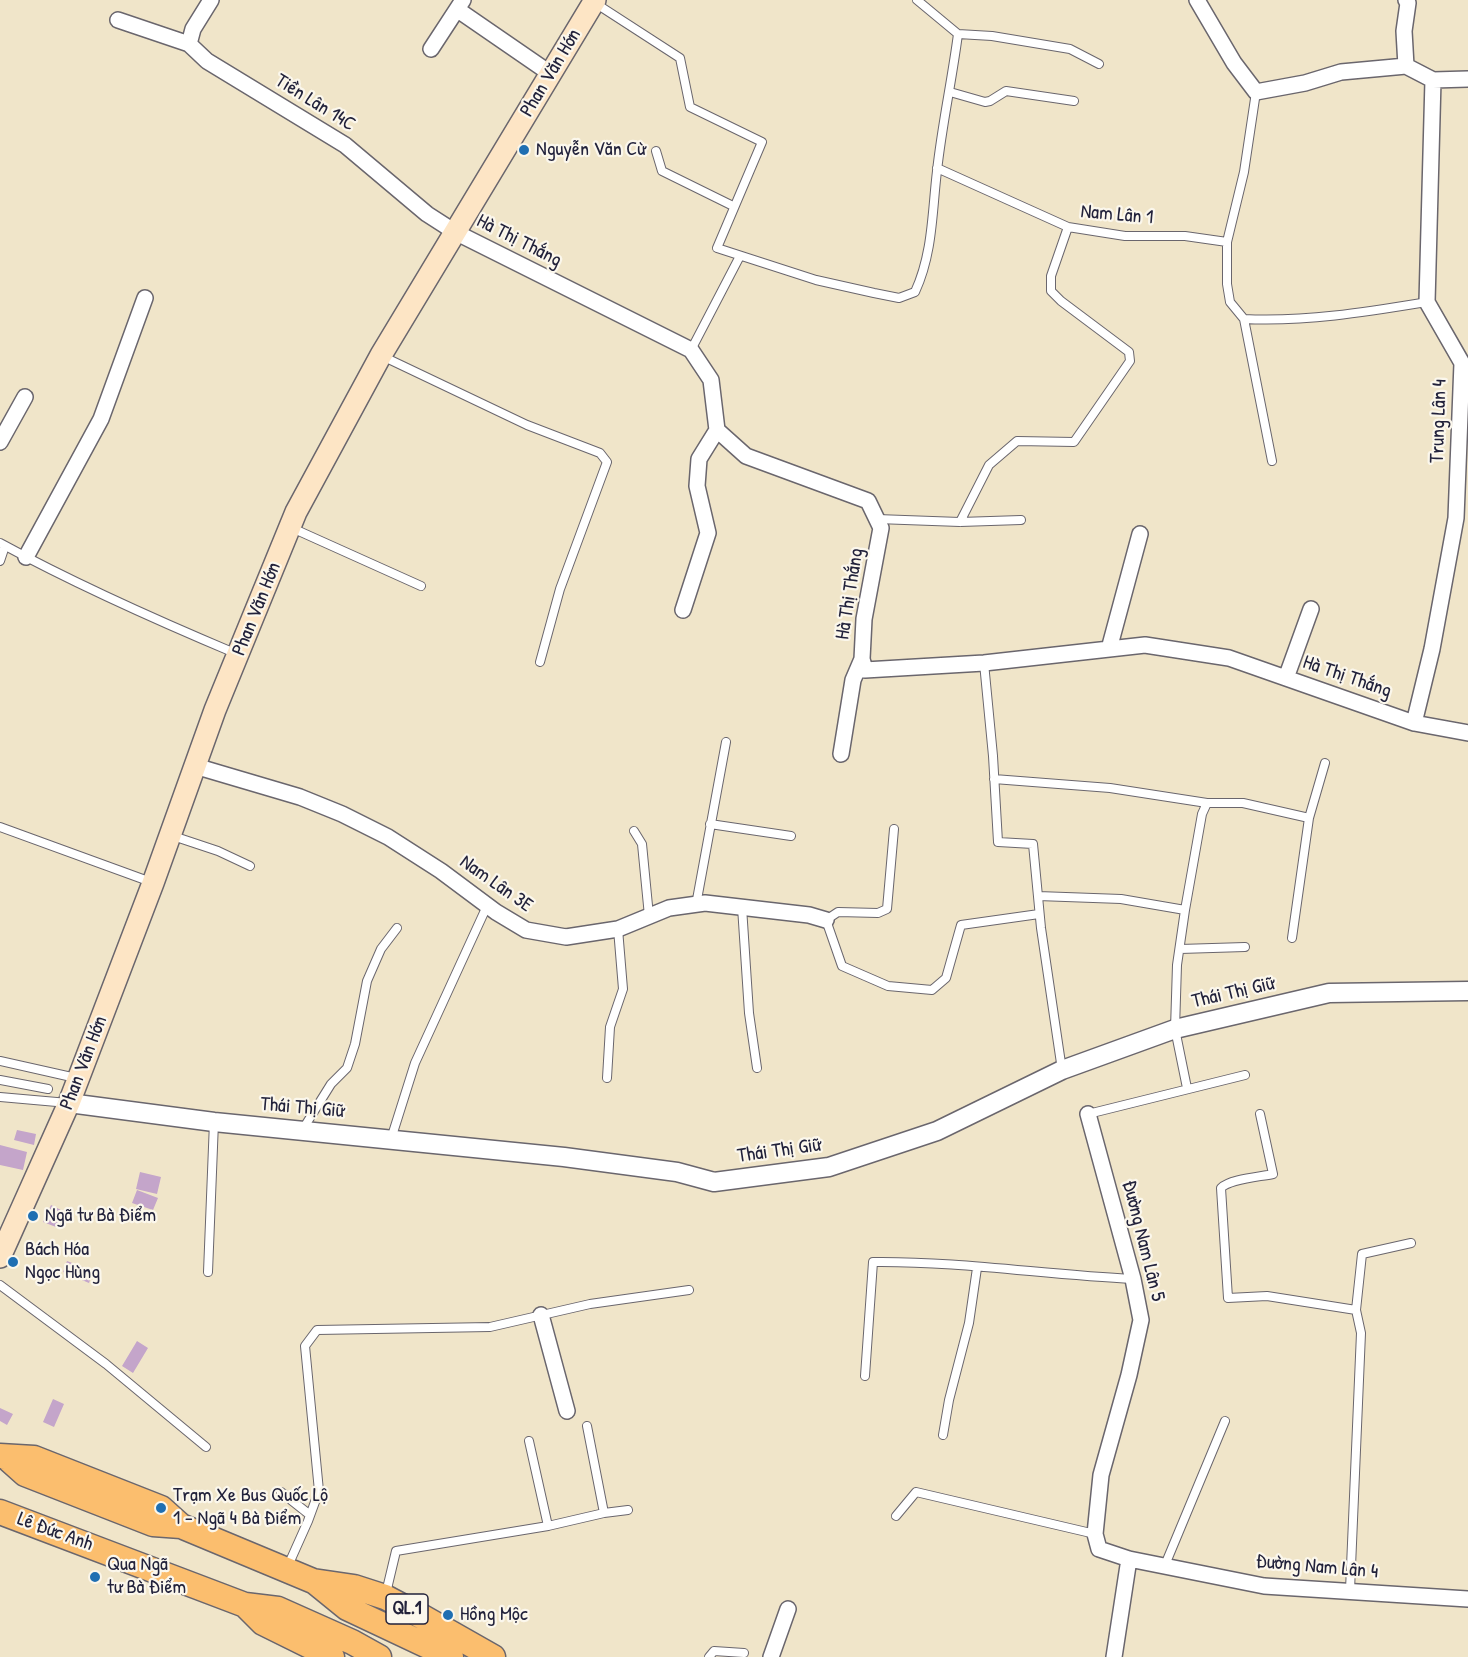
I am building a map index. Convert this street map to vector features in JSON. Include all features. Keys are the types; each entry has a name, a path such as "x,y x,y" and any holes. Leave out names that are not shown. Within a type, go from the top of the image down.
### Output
{"highway":[{"name":"QL.1","path":"2,1455 34,1458 161,1508 181,1526 313,1581 347,1608 451,1657"},
{"name":"Lê Đức Anh","path":"0,1512 245,1605 278,1609 352,1642 379,1657"},
{"name":"QL.1","path":"313,1581 354,1587 384,1598 420,1615 493,1657"},
{"name":"Lê Đức Anh","path":"245,1605 263,1623 332,1657"}],"main road":[{"name":"Phan Văn Hớn","path":"0,1257 69,1103 153,883 215,710 296,512 381,355 594,1"}],"street":[{"path":"118,20 189,44 193,29 211,0"},
{"path":"1197,0 1234,63 1256,92 1341,72 1406,66 1433,80 1467,76"},
{"path":"1406,0 1408,3 1404,31 1406,66"},
{"path":"431,49 461,5 551,74"},
{"name":"Tiền Lân 14C","path":"189,44 207,61 345,145 427,214 455,232"},
{"path":"1427,302 1433,80"},
{"name":"Hà Thị Thắng","path":"455,232 691,350 711,380 717,430"},
{"path":"26,557 101,419 145,298"},
{"name":"Trung Lân 4","path":"1414,723 1432,649 1456,518 1465,363 1427,302"},
{"path":"0,442 25,397"},
{"path":"683,610 708,533 696,486 699,459 717,430 746,456 868,501 877,519"},
{"name":"Hà Thị Thắng","path":"877,519 881,528 864,619 862,659 865,670 984,663 1145,645 1229,658 1414,723 1468,733"},
{"path":"1109,649 1140,534"},
{"path":"1286,678 1311,609"},
{"path":"841,754 853,680 862,659"},
{"name":"Nam Lân 3E","path":"195,766 300,797 342,814 388,837 441,871 487,906 526,930 566,937 618,929 669,908 705,903 809,915 826,920"},
{"name":"Thái Thị Giữ","path":"69,1103 214,1122 618,1164 677,1172 714,1182 829,1167 938,1131 1062,1070 1175,1029 1329,993 1468,991"},
{"name":"Đường Nam Lân 5","path":"1088,1114 1133,1279 1141,1320 1129,1375 1101,1475 1095,1534"},
{"path":"541,1315 567,1411"},
{"path":"1095,1534 1099,1549 1129,1559 1114,1657"},
{"name":"Đường Nam Lân 4","path":"1129,1559 1264,1586 1468,1599"},
{"path":"771,1657 788,1609"}],"lane":[{"path":"917,0 958,34 992,36 1070,49 1099,64"},
{"path":"594,1 680,58 690,107 762,142 717,248 816,280 899,298 915,292 922,276 932,234 937,168 958,34"},
{"path":"950,92 985,102 1006,91 1074,101"},
{"path":"1256,92 1244,172 1227,242 1227,284 1230,302 1244,318 1272,461"},
{"path":"656,150 662,171 733,206"},
{"name":"Nam Lân 1","path":"937,168 1068,227 1125,236 1185,236 1227,242"},
{"path":"960,522 989,465 1017,441 1074,442 1130,361 1130,352 1060,301 1051,291 1051,276 1068,227"},
{"path":"691,350 741,256"},
{"path":"1244,318 1274,320 1344,315 1427,302"},
{"path":"381,355 527,425 600,453 607,462 560,589 540,662"},
{"path":"877,519 960,522 1021,520"},
{"path":"290,527 422,586"},
{"path":"0,561 3,545 147,616 238,654"},
{"path":"984,663 998,842 1033,844 1039,914 1062,1070"},
{"path":"696,905 726,742"},
{"path":"1292,938 1309,818 1325,763"},
{"path":"994,779 1110,788 1207,803 1243,803 1309,818"},
{"path":"1187,1088 1175,1029 1177,965 1202,814 1207,803"},
{"path":"711,824 791,836"},
{"path":"0,827 153,883"},
{"name":"Nam Lân 3E","path":"826,920 838,912 879,913 887,909 894,829"},
{"path":"634,831 642,843 649,916"},
{"path":"170,835 218,851 250,866"},
{"path":"1038,896 1121,899 1185,910"},
{"path":"392,1139 415,1063 487,906"},
{"path":"742,907 749,1013 757,1068"},
{"path":"826,920 842,966 888,986 932,990 946,978 961,926 1039,914"},
{"path":"302,1131 331,1083 347,1068 367,981 381,949 397,928"},
{"path":"607,1078 610,1027 623,989 618,929"},
{"path":"1180,949 1245,947"},
{"path":"0,1060 78,1078"},
{"name":"Đường Nam Lân 5","path":"1088,1114 1245,1075"},
{"path":"0,1080 48,1089"},
{"path":"0,1097 69,1103"},
{"path":"1260,1114 1273,1174 1224,1185 1221,1188 1228,1298 1267,1296 1356,1310"},
{"path":"208,1272 214,1122"},
{"path":"1350,1590 1361,1333 1356,1310 1362,1254 1412,1243"},
{"path":"865,1376 873,1262 906,1262 1133,1279"},
{"path":"943,1435 949,1400 969,1323 977,1268"},
{"path":"0,1285 106,1364 206,1447"},
{"path":"286,1569 319,1491 304,1346 317,1330 490,1327 590,1304 689,1290"},
{"path":"1164,1565 1225,1421"},
{"path":"587,1426 604,1514"},
{"path":"529,1441 548,1526"},
{"path":"281,1492 310,1515"},
{"path":"896,1516 916,1492 1095,1534"},
{"path":"384,1598 396,1551 548,1526 628,1510"},
{"path":"709,1657 714,1651 744,1653"}],"building":[{"path":"17,1130 36,1134 34,1145 14,1140"},
{"path":"0,1145 27,1152 23,1170 0,1165"},
{"path":"140,1172 161,1177 157,1194 136,1189"},
{"path":"137,1190 158,1198 153,1210 132,1203"},
{"path":"51,1205 63,1211 56,1227 43,1222"},
{"path":"67,1261 93,1271 89,1283 63,1272"},
{"path":"137,1341 148,1348 133,1373 122,1366"},
{"path":"53,1399 64,1404 54,1427 43,1422"},
{"path":"0,1408 13,1414 7,1425 0,1421"}],"place":[{"name":"Nguyễn Văn Cừ","path":"524,150"},
{"name":"Ngã tư Bà Điểm","path":"33,1216"},
{"name":"Bách Hóa Ngọc Hùng","path":"13,1262"},
{"name":"Trạm Xe Bus Quốc Lộ 1 - Ngã 4 Bà Điểm","path":"161,1508"},
{"name":"Qua Ngã tư Bà Điểm","path":"95,1577"},
{"name":"Hồng Mộc","path":"448,1615"}]}
